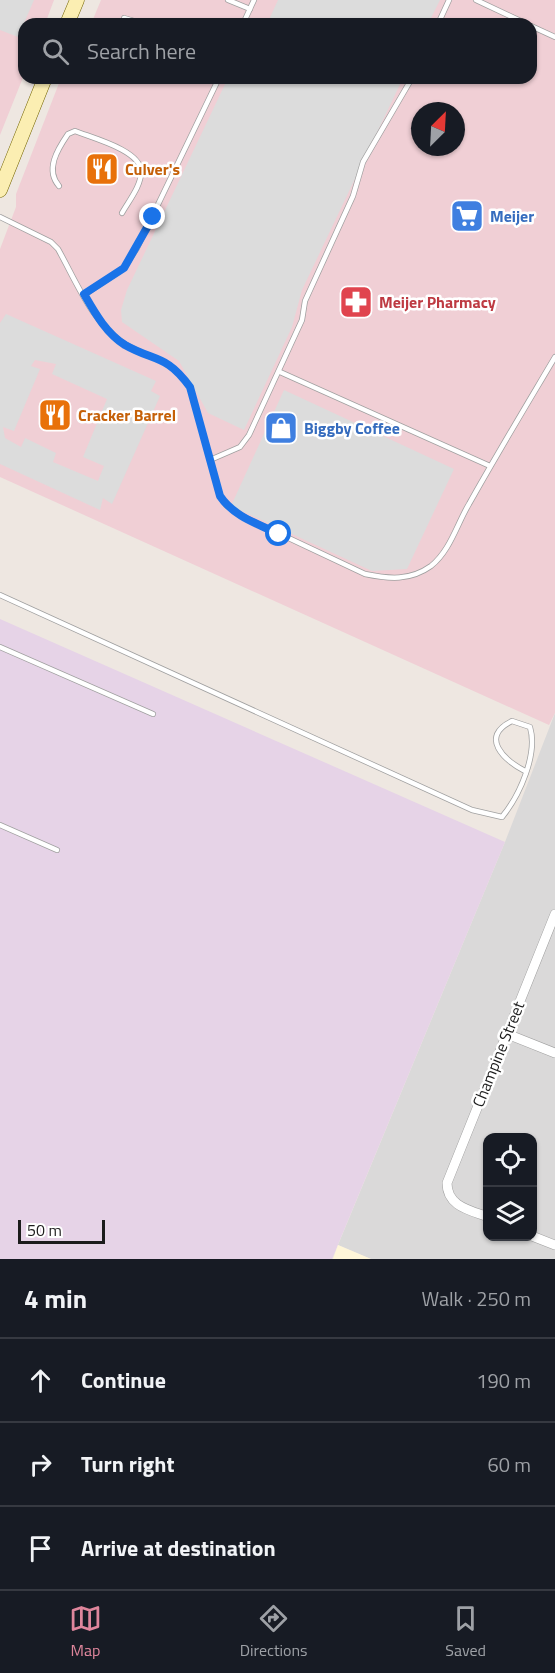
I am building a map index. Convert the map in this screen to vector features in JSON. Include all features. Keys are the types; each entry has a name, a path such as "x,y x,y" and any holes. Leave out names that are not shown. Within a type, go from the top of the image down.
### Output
{"main road":[{"path":"69,18 76,0"},
{"path":"0,190 43,84"}],"street":[{"name":"Champine Street","path":"483,1216 453,1202 447,1194 449,1174 555,914"},
{"path":"507,1034 555,1053"},
{"path":"537,1238 555,1245"}],"lane":[{"path":"228,0 250,9"},
{"path":"246,18 254,0"},
{"path":"441,18 449,0"},
{"path":"476,0 514,18"},
{"path":"537,29 555,37"},
{"path":"84,294 124,268 147,230 216,84"},
{"path":"210,460 240,447 249,435 302,320 310,288 353,196 363,162 408,84"},
{"path":"59,186 52,178 50,170 68,134 75,132 127,152 139,161 142,172 122,213"},
{"path":"0,217 51,242 58,249 106,329 125,345 172,365 181,374 190,387 220,496 226,505 244,518 365,574 386,578 407,577 431,565 445,550 490,466 555,357"},
{"path":"280,372 490,466"},
{"path":"0,595 490,816 502,817 511,807 525,771 534,739 530,726 512,721 502,726 496,737 499,751 509,762 525,771"},
{"path":"0,647 153,714"},
{"path":"0,825 57,850"}],"shaded area":[{"path":"0,0 54,0 47,18 18,18 18,84 20,84 0,135"},
{"path":"0,0 34,0 26,18 18,18 18,37 0,30"},
{"path":"101,0 555,0 555,713 549,725 0,477 0,249 16,207 16,194 59,84 537,84 537,18 94,18"},
{"path":"278,0 440,0 431,18 270,18"},
{"path":"225,84 400,84 302,290 292,327 244,430 208,413 179,361 122,322 121,310 127,290"},
{"path":"6,314 156,381 151,391 160,396 112,504 103,498 100,510 0,464 0,323","holes":["35,360 56,364 52,374 107,399 83,457 104,466 98,481 53,462 56,453 25,438 21,447 5,438 3,427 14,431 40,369 31,366"]},
{"path":"284,390 454,469 407,569 372,571 231,506"},
{"path":"0,619 505,842 332,1259 0,1259"},
{"path":"555,713 555,1259 371,1259 338,1245 505,842"},
{"path":"338,1245 371,1259 333,1259"}],"place":[{"name":"Culver's","path":"102,169"},
{"name":"Meijer","path":"467,216"},
{"name":"Meijer Pharmacy","path":"356,302"},
{"name":"Cracker Barrel","path":"55,415"},
{"name":"Biggby Coffee","path":"281,428"}],"route":[{"path":"153,217 124,268 84,294 106,329 125,345 172,365 181,374 190,387 220,496 226,505 244,518 279,534"}]}
